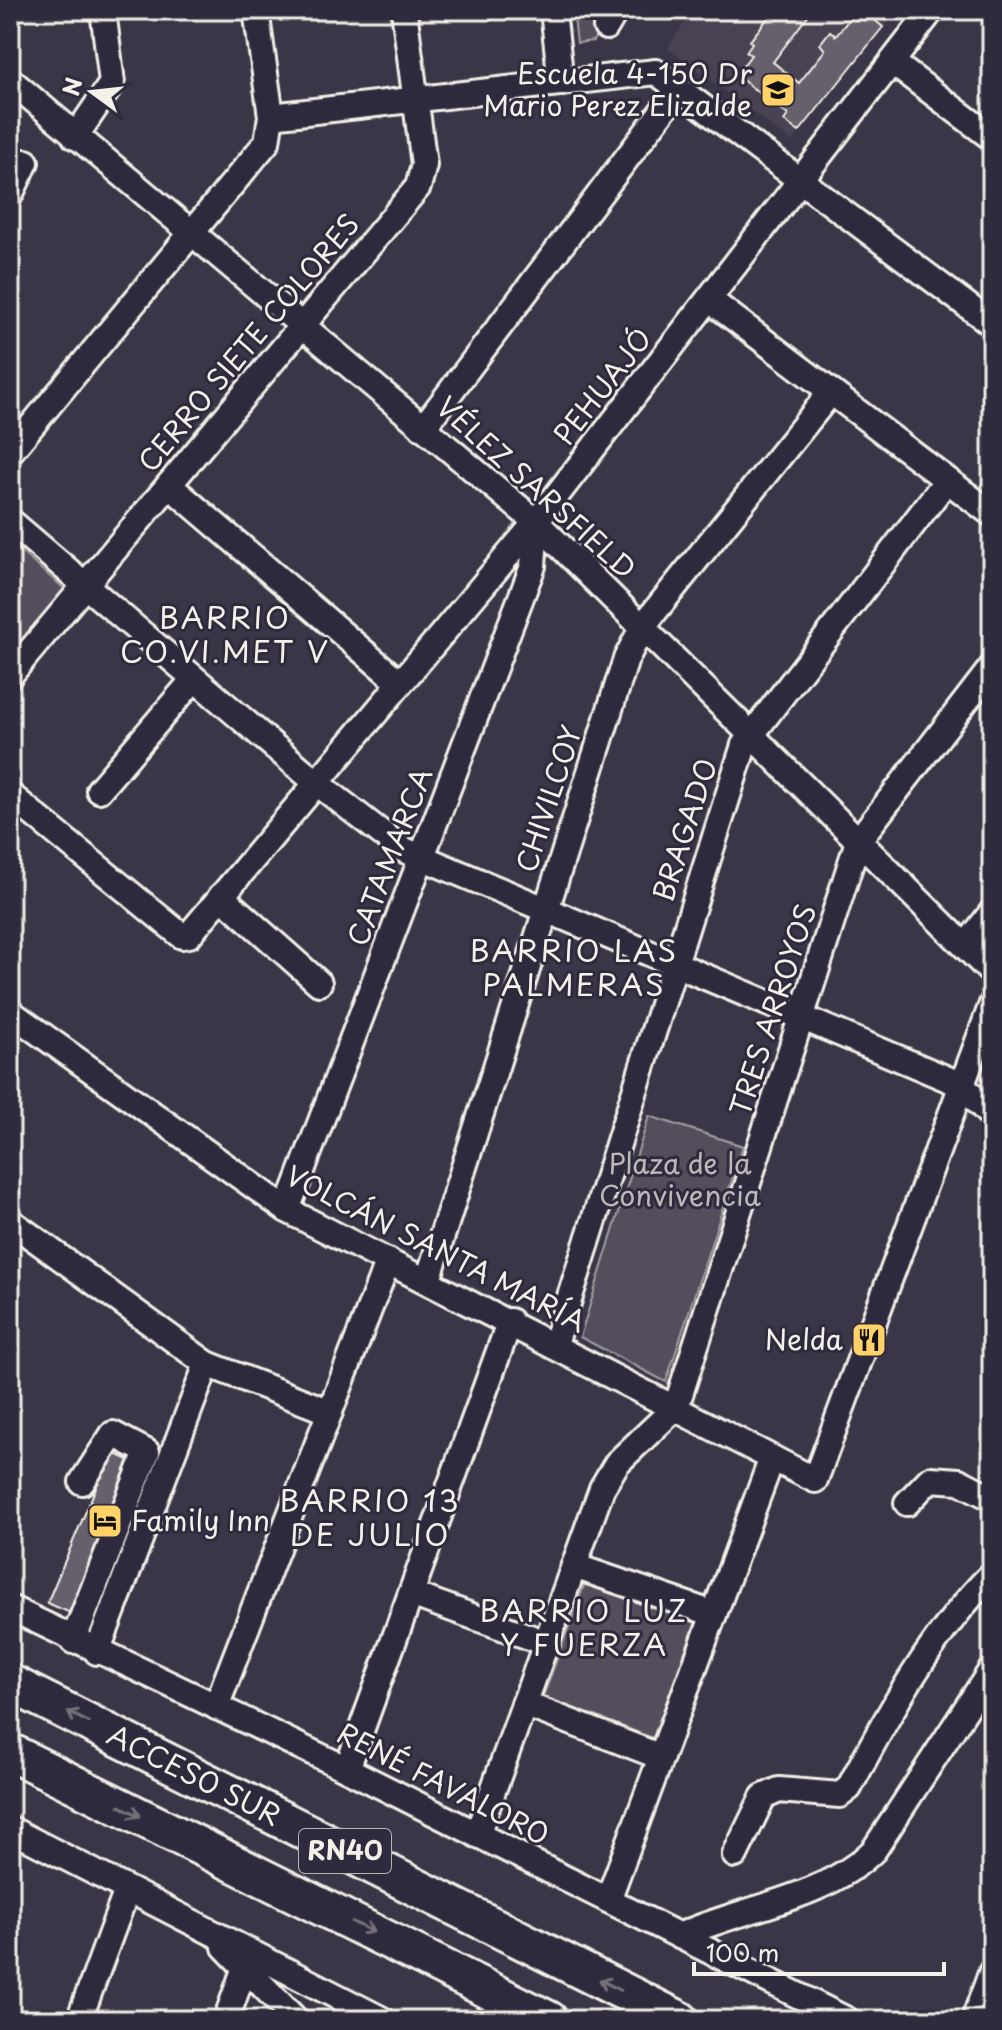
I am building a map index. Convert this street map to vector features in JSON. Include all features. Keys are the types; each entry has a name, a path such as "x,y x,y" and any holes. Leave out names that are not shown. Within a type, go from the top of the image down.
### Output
{"highway":[{"name":"ACCESO SUR","path":"10,1683 680,2020"},
{"name":"RN40","path":"10,1752 549,2020"}],"street":[{"path":"75,137 112,83 103,10"},
{"path":"10,452 267,142 271,116 256,10"},
{"name":"CERRO SIETE COLORES","path":"10,675 302,328 421,180 424,165 404,10"},
{"path":"553,10 561,83"},
{"name":"PEHUAJÓ","path":"10,795 185,937 536,522 932,10"},
{"path":"892,62 992,138"},
{"path":"271,116 656,72 992,324"},
{"name":"VÉLEZ SARSFIELD","path":"10,80 191,236 536,522 992,973"},
{"path":"423,428 679,89"},
{"path":"10,195 26,162"},
{"path":"710,300 992,514"},
{"name":"CHIVILCOY","path":"428,1280 626,659 643,626 831,392"},
{"name":"BRAGADO","path":"555,1344 673,965 750,734 947,480"},
{"path":"169,485 400,683"},
{"path":"10,521 317,783 402,849 962,1085 992,1117"},
{"name":"CATAMARCA","path":"287,1210 533,566 536,522"},
{"name":"TRES ARROYOS","path":"477,1835 609,1475 676,1407 858,841 992,667"},
{"path":"99,790 194,679"},
{"path":"221,896 319,983"},
{"path":"966,946 992,912"},
{"path":"962,1085 992,1004"},
{"name":"VOLCÁN SANTA MARÍA","path":"10,1012 287,1210 555,1344 815,1480 962,1085"},
{"path":"10,1221 207,1364 330,1412"},
{"path":"216,1707 388,1261"},
{"path":"347,1769 510,1321"},
{"path":"97,1652 207,1364"},
{"path":"73,1641 147,1452 113,1434 82,1482"},
{"path":"608,1900 772,1458"},
{"path":"907,1503 930,1479 959,1481 992,1498"},
{"path":"574,1566 714,1614"},
{"path":"735,1855 763,1797 779,1790 840,1795 849,1788 888,1713 974,1592 992,1574"},
{"path":"411,1594 546,1643"},
{"name":"RENÉ FAVALORO","path":"10,1608 73,1641 347,1769 847,2020"},
{"path":"679,1936 800,1893 858,1866 874,1850 992,1669"},
{"path":"524,1704 661,1757"},
{"path":"10,1829 383,2020"},
{"path":"79,2020 127,1890"},
{"path":"211,1933 296,2020"},
{"path":"226,2020 245,1967"},
{"path":"974,2020 992,1971"}],"shaded area":[{"name":"Escuela 4-150 Dr Mario Perez Elizalde","path":"693,10 897,10 792,142 668,48"}],"green space":[{"path":"573,10 611,10 593,41 577,43"},
{"path":"10,543 66,590 10,655"},
{"name":"Plaza de la Convivencia","path":"649,1116 743,1146 666,1382 580,1337"},
{"path":"585,1583 696,1622 653,1738 543,1697"}],"building":[{"path":"774,10 812,10 773,62 799,83 825,50 820,44 830,31 836,36 856,10 862,10 883,27 799,132 784,121 788,115 736,75 751,55 746,52 752,43 750,41"},
{"path":"111,1452 136,1463 73,1614 47,1603"}],"place":[{"name":"Escuela 4-150 Dr Mario Perez Elizalde","path":"778,90"},
{"name":"Nelda","path":"869,1340"},
{"name":"Family Inn","path":"105,1521"}],"district":[{"name":"BARRIO CO.VI.MET V","path":"225,636"},
{"name":"BARRIO LAS PALMERAS","path":"574,969"},
{"name":"BARRIO 13 DE JULIO","path":"370,1519"},
{"name":"BARRIO LUZ Y FUERZA","path":"584,1629"}]}
